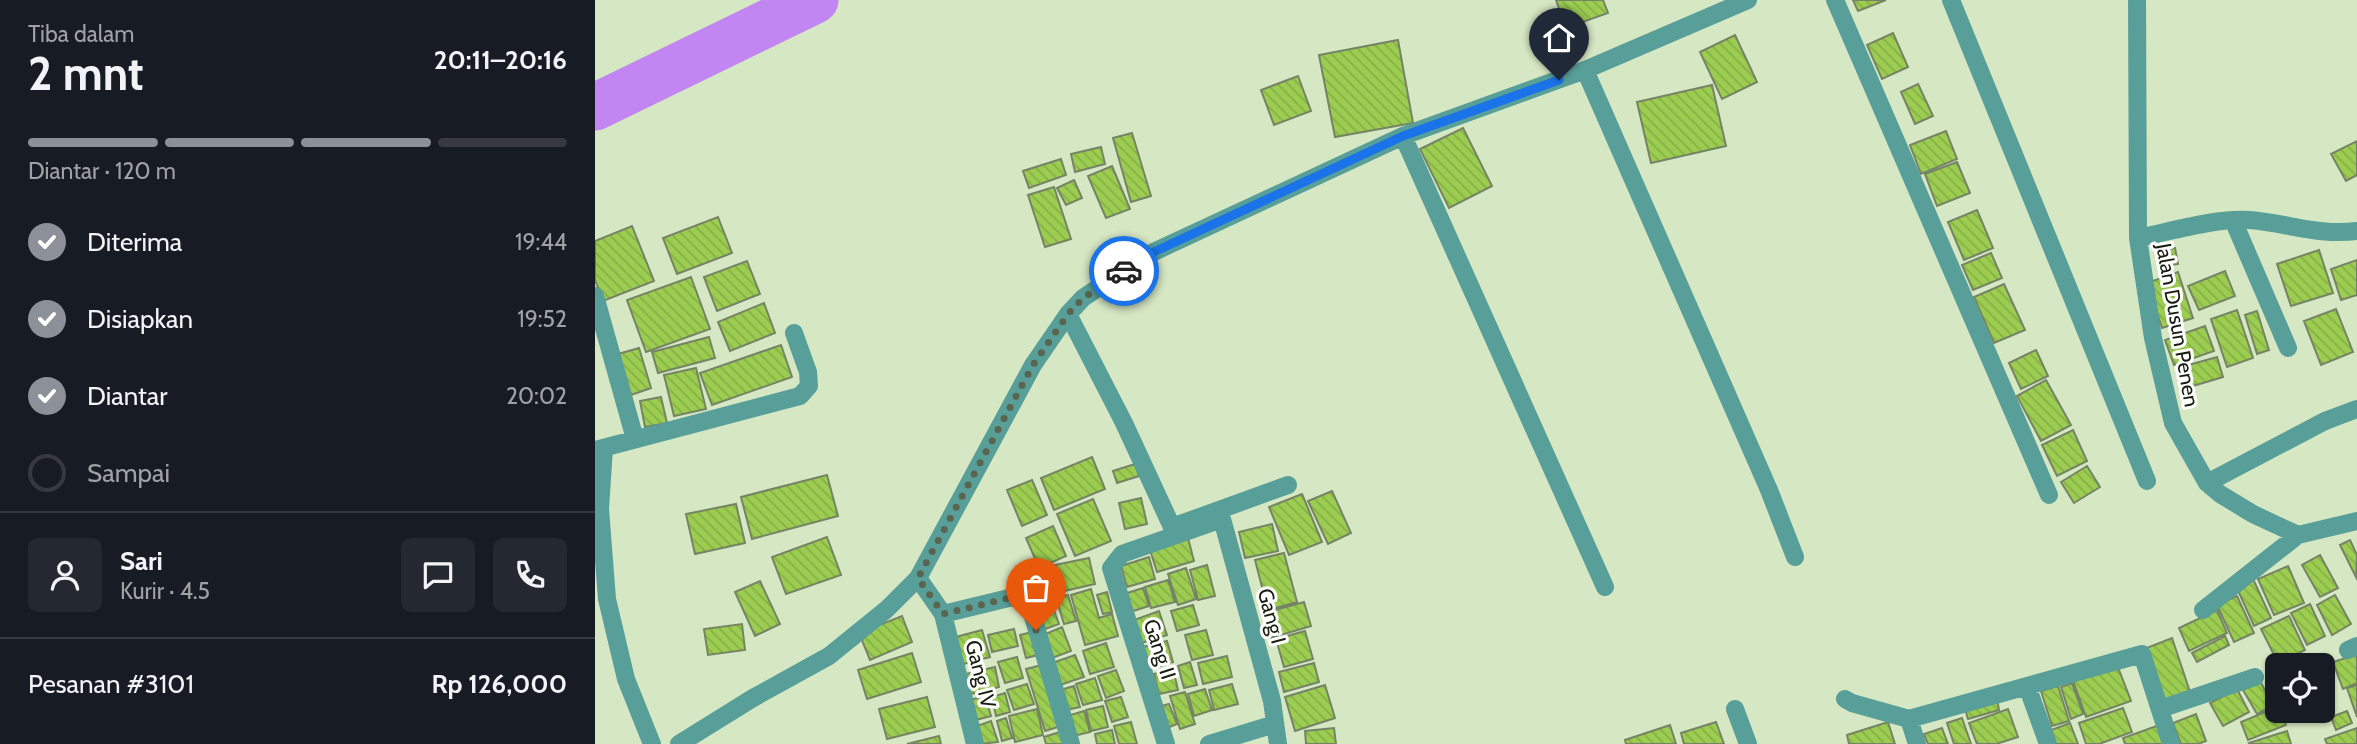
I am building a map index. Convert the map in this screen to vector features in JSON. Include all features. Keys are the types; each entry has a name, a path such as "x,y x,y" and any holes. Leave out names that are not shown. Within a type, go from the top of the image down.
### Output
{"street":[{"path":"679,744 753,698 829,656 887,609 918,578 1033,365 1068,314 1083,298 1145,256 1403,136 1585,70 1748,0"},
{"path":"1835,0 2049,495"},
{"path":"1951,0 2147,481"},
{"name":"Jalan Dusun Penen","path":"2137,0 2138,238 2153,338 2173,423 2214,489 2253,514 2298,535"},
{"path":"1585,70 1769,490 1795,557"},
{"path":"1403,136 1605,587"},
{"path":"2138,238 2234,220 2252,220 2320,232 2357,231"},
{"path":"2234,220 2288,348"},
{"path":"595,296 635,439"},
{"path":"1068,314 1124,423 1172,527 1210,520 1288,485"},
{"path":"652,744 626,679 607,599 600,509 600,449 800,396 809,386 808,372 794,332"},
{"path":"2214,489 2325,421 2357,409"},
{"name":"Gang II","path":"1166,744 1111,568 1122,554 1210,520"},
{"name":"Gang I","path":"1210,520 1272,701 1278,744"},
{"path":"2203,610 2298,535 2356,524"},
{"path":"918,578 943,614 1013,597 1024,600 1030,607 1071,744"},
{"name":"Gang IV","path":"943,614 975,744"},
{"path":"1845,699 1909,719 2142,654 2171,744"},
{"path":"2160,709 2255,677"},
{"path":"2027,686 2048,744"},
{"path":"1735,709 1748,744"},
{"path":"1909,719 1917,744"},
{"path":"1209,744 1275,724"}],"building":[{"path":"1556,0 1603,0 1608,13 1566,28"},
{"path":"1853,0 1886,0 1858,11"},
{"path":"1893,33 1908,67 1882,79 1867,45"},
{"path":"1735,35 1757,82 1722,99 1700,52"},
{"path":"1398,40 1413,123 1335,137 1319,55"},
{"path":"1298,76 1311,111 1274,125 1261,90"},
{"path":"1918,84 1933,116 1915,124 1901,92"},
{"path":"1712,85 1726,146 1651,163 1637,102"},
{"path":"1463,128 1492,186 1449,208 1420,149"},
{"path":"1946,131 1957,159 1921,174 1910,145"},
{"path":"1132,133 1151,196 1131,202 1113,138"},
{"path":"2357,141 2357,175 2346,181 2331,154"},
{"path":"1101,147 1105,164 1075,172 1071,154"},
{"path":"1061,159 1066,175 1029,188 1023,171"},
{"path":"1957,162 1970,193 1937,206 1925,174"},
{"path":"1112,166 1130,209 1106,218 1088,176"},
{"path":"1074,180 1082,198 1066,205 1057,188"},
{"path":"1054,187 1071,239 1045,247 1028,195"},
{"path":"1977,210 1993,248 1964,260 1948,222"},
{"path":"718,217 732,253 677,274 663,238"},
{"path":"632,226 654,281 603,301 595,280 595,241"},
{"path":"2175,248 2178,264 2160,267 2157,251"},
{"path":"2319,250 2333,293 2291,306 2277,264"},
{"path":"1991,253 2002,278 1973,290 1962,265"},
{"path":"2357,260 2357,295 2341,300 2331,269"},
{"path":"747,261 760,294 717,311 704,277"},
{"path":"2225,271 2235,296 2199,310 2188,286"},
{"path":"2178,272 2193,318 2162,328 2147,283"},
{"path":"691,277 710,329 646,352 627,300"},
{"path":"2004,284 2025,330 1994,343 1974,297"},
{"path":"764,303 775,333 730,351 718,322"},
{"path":"2336,309 2353,352 2321,365 2304,321"},
{"path":"2237,310 2253,358 2227,367 2211,319"},
{"path":"2257,311 2269,350 2257,354 2245,315"},
{"path":"2205,326 2214,351 2174,365 2165,340"},
{"path":"709,337 715,358 658,373 652,352"},
{"path":"781,345 792,377 712,405 700,373"},
{"path":"639,348 651,388 631,395 618,354"},
{"path":"2036,350 2048,376 2021,389 2009,363"},
{"path":"2217,357 2223,377 2183,389 2178,368"},
{"path":"696,368 706,409 674,416 664,375"},
{"path":"2046,380 2071,425 2041,441 2017,396"},
{"path":"661,397 667,423 645,427 640,401"},
{"path":"2073,430 2087,461 2057,476 2042,445"},
{"path":"1092,457 1105,489 1054,510 1041,478"},
{"path":"1135,464 1139,476 1117,483 1113,471"},
{"path":"2087,466 2100,487 2074,503 2061,482"},
{"path":"827,475 838,516 752,539 741,497"},
{"path":"1032,480 1047,515 1022,526 1007,490"},
{"path":"1332,491 1351,533 1328,544 1308,501"},
{"path":"1302,494 1322,542 1289,555 1269,507"},
{"path":"1141,498 1147,524 1125,529 1119,503"},
{"path":"1093,499 1111,541 1075,556 1057,514"},
{"path":"736,504 745,543 695,554 686,514"},
{"path":"1272,524 1278,551 1245,558 1239,532"},
{"path":"1053,526 1066,556 1039,568 1026,538"},
{"path":"827,537 841,575 786,594 772,557"},
{"path":"1188,538 1194,561 1157,572 1150,550"},
{"path":"2350,540 2357,555 2356,577 2340,545"},
{"path":"1284,553 1297,602 1268,610 1255,560"},
{"path":"2320,555 2338,588 2320,597 2302,565"},
{"path":"1149,557 1155,579 1127,587 1121,566"},
{"path":"1089,558 1095,584 1056,593 1050,566"},
{"path":"1207,565 1215,596 1198,600 1190,570"},
{"path":"2288,566 2304,603 2274,615 2258,579"},
{"path":"1186,568 1196,599 1178,605 1168,574"},
{"path":"1042,572 1050,598 1030,604 1022,578"},
{"path":"2253,579 2271,618 2254,626 2236,586"},
{"path":"1168,580 1175,602 1151,608 1145,587"},
{"path":"760,581 780,624 755,636 735,592"},
{"path":"1143,588 1149,606 1130,612 1124,594"},
{"path":"1091,589 1099,618 1112,614 1118,636 1085,645 1071,595"},
{"path":"1107,592 1112,612 1103,614 1097,595"},
{"path":"1068,595 1076,621 1064,624 1056,598"},
{"path":"2335,595 2351,624 2332,635 2317,605"},
{"path":"2237,596 2254,633 2234,642 2217,605"},
{"path":"1304,602 1311,626 1271,638 1264,613"},
{"path":"2310,604 2325,636 2307,645 2291,613"},
{"path":"1052,605 1059,624 1040,631 1033,612"},
{"path":"1193,605 1199,625 1177,631 1171,611"},
{"path":"2217,610 2227,633 2189,651 2179,628"},
{"path":"1159,611 1167,635 1141,643 1134,620"},
{"path":"902,616 912,642 870,660 859,633"},
{"path":"2289,616 2305,650 2299,653 2273,653 2261,629"},
{"path":"742,624 745,650 708,655 704,629"},
{"path":"1062,627 1071,651 1052,658 1043,635"},
{"path":"1014,629 1018,646 992,652 988,635"},
{"path":"982,630 990,657 960,665 952,638"},
{"path":"1206,630 1213,655 1192,660 1185,635"},
{"path":"1305,631 1313,659 1284,667 1276,639"},
{"path":"1032,632 1038,655 1026,658 1020,635"},
{"path":"2225,636 2229,645 2197,662 2192,653"},
{"path":"2172,638 2191,695 2166,705 2144,649"},
{"path":"1167,641 1173,662 1149,669 1143,647"},
{"path":"1106,643 1114,667 1090,674 1083,651"},
{"path":"912,653 921,682 867,699 858,670"},
{"path":"2357,654 2357,683 2343,689 2335,661"},
{"path":"1075,655 1084,677 1057,686 1049,664"},
{"path":"1227,656 1232,677 1203,684 1198,663"},
{"path":"1017,657 1023,678 1005,683 998,662"},
{"path":"1190,662 1197,685 1184,688 1178,666"},
{"path":"2116,662 2131,701 2086,717 2072,678"},
{"path":"1314,663 1319,682 1284,692 1279,672"},
{"path":"1042,665 1061,726 1045,731 1026,669"},
{"path":"995,667 999,687 967,695 962,675"},
{"path":"1173,669 1178,690 1159,694 1154,674"},
{"path":"1116,670 1124,691 1106,698 1098,676"},
{"path":"1095,678 1102,700 1083,705 1076,684"},
{"path":"2260,681 2265,690 2265,710 2257,714 2243,690"},
{"path":"2072,683 2083,714 2071,719 2061,687"},
{"path":"1027,684 1034,704 1014,710 1007,690"},
{"path":"1232,684 1238,704 1214,710 1209,690"},
{"path":"1325,685 1335,718 1295,731 1285,697"},
{"path":"2357,685 2357,717 2347,688"},
{"path":"1074,686 1080,707 1062,711 1057,691"},
{"path":"2058,686 2069,721 2052,726 2041,691"},
{"path":"1205,689 1212,710 1194,716 1188,694"},
{"path":"2237,689 2249,712 2223,726 2210,703"},
{"path":"1185,692 1195,724 1180,729 1170,696"},
{"path":"1005,693 1010,712 996,716 992,697"},
{"path":"985,696 991,716 972,721 966,701"},
{"path":"927,697 935,727 887,739 879,709"},
{"path":"1121,697 1128,717 1112,722 1105,701"},
{"path":"1997,699 1999,710 1968,719 1965,709"},
{"path":"1169,704 1177,724 1165,729 1158,707"},
{"path":"1103,706 1108,727 1091,731 1086,710"},
{"path":"2123,708 2132,732 2099,744 2086,744 2079,723"},
{"path":"1037,709 1043,735 1015,742 1009,716"},
{"path":"2008,709 2018,737 1996,744 1977,744 1969,723"},
{"path":"1084,711 1090,732 1069,737 1064,717"},
{"path":"2347,711 2352,723 2336,730 2333,723 2335,716"},
{"path":"2265,712 2265,723 2286,725 2248,740 2241,722"},
{"path":"2196,714 2206,741 2181,744 2173,723"},
{"path":"1006,718 1012,738 1002,741 997,721"},
{"path":"1962,718 1971,744 1954,744 1947,723"},
{"path":"991,721 998,742 980,744 974,727"},
{"path":"1131,722 1137,744 1119,744 1114,726"},
{"path":"1716,722 1724,744 1684,744 1681,733"},
{"path":"1888,722 1895,744 1849,744 1847,735"},
{"path":"2070,723 2078,744 2056,744 2051,730"},
{"path":"2162,724 2169,744 2125,744 2123,738"},
{"path":"1670,725 1676,744 1626,744 1625,740"},
{"path":"1334,728 1336,744 1306,744 1305,731"},
{"path":"1942,728 1948,744 1928,744 1924,734"},
{"path":"2357,728 2357,744 2327,744 2325,739"},
{"path":"1112,730 1115,744 1097,744 1095,734"},
{"path":"1063,731 1067,744 1046,744 1044,737"},
{"path":"2287,731 2291,744 2249,743"},
{"path":"939,736 941,744 907,744"}],"waterway":[{"path":"595,107 815,0"}],"way so far":[{"path":"1036,630 1030,607 1024,600 1013,597 943,614 918,578 1033,365 1068,314 1083,298 1124,271"}],"route":[{"path":"1124,271 1145,256 1403,136 1559,80"}]}
